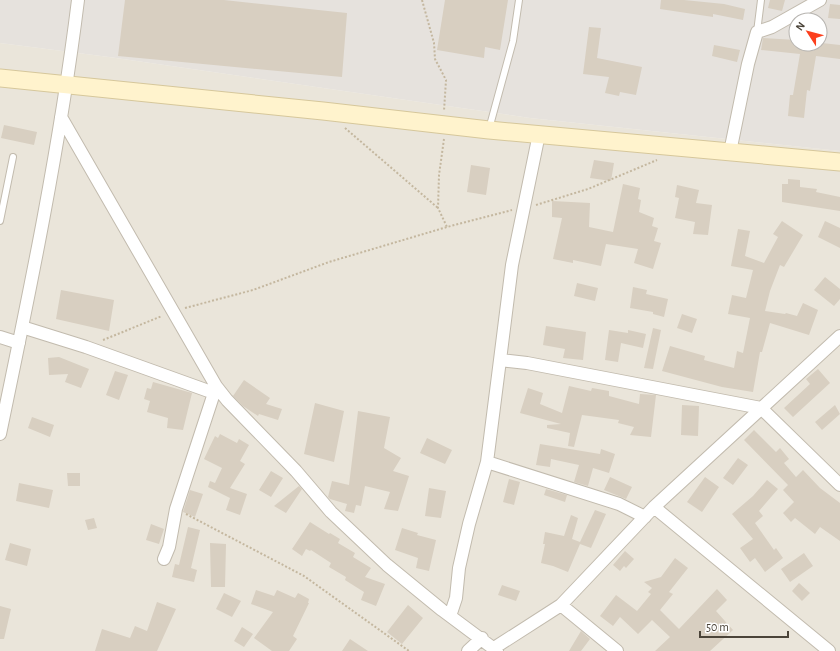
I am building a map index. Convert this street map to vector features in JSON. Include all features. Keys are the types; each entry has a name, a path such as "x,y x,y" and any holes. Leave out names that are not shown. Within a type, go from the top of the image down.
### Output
{"street":[{"path":"0,434 41,234 68,85 78,0"},
{"path":"730,152 748,64 757,32 772,27 820,0"},
{"path":"0,78 324,111 489,130 840,162"},
{"path":"61,117 174,312 215,390 296,470 331,512 387,565 450,616 496,649 561,605 654,507 840,336"},
{"path":"450,616 456,598 459,568 469,524 488,462 512,265 522,208 539,134"},
{"path":"22,327 215,390"},
{"path":"0,338 19,342"},
{"path":"500,360 527,363 761,408 840,485"},
{"path":"164,559 169,547 176,509 215,390"},
{"path":"488,462 619,504 645,517"},
{"path":"654,507 829,651"},
{"path":"561,605 617,651"},
{"path":"468,651 482,638"}],"lane":[{"path":"489,130 513,41 519,0"},
{"path":"757,32 761,0"},
{"path":"0,221 13,157"}],"path":[{"path":"422,0 434,43 436,59 446,80 438,208"},
{"path":"342,126 438,208 447,227"},
{"path":"86,347 174,312 254,290 329,262 447,227 588,189 659,160"},
{"path":"176,509 304,576 409,651"}],"shaded area":[{"path":"0,0 840,0 840,151 530,118 109,57 0,43"},
{"path":"0,43 109,57 530,118 840,151 840,651 0,651"}],"building":[{"path":"125,0 224,0 347,13 342,77 118,56"},
{"path":"445,0 508,0 500,50 485,47 484,58 437,50"},
{"path":"661,0 684,0 724,4 745,9 743,20 713,14 713,17 660,9"},
{"path":"770,0 785,0 782,11 768,8"},
{"path":"830,4 840,5 840,19 828,18"},
{"path":"589,27 601,28 597,58 642,67 636,95 620,92 619,96 605,93 609,77 583,74"},
{"path":"763,38 788,40 788,52 828,52 828,44 840,45 840,59 816,56 810,91 807,90 804,118 788,116 790,95 793,95 800,54 761,50"},
{"path":"714,45 740,50 737,62 712,56"},
{"path":"4,125 37,132 34,145 1,138"},
{"path":"594,160 614,163 611,181 590,178"},
{"path":"471,165 490,168 486,195 467,192"},
{"path":"788,179 800,180 800,187 817,189 816,192 840,197 840,211 782,202 782,184 788,184"},
{"path":"623,184 640,188 638,199 641,200 639,212 654,218 652,226 658,228 654,241 661,243 653,269 634,263 638,249 606,244 601,266 573,260 573,263 553,259 562,218 552,217 552,201 590,203 589,227 613,232"},
{"path":"677,185 699,190 696,203 712,205 708,235 693,234 695,222 675,218 679,198 675,197"},
{"path":"782,221 803,235 784,267 780,265 770,291 765,311 786,313 797,316 803,303 818,310 809,335 770,323 762,352 760,352 753,392 722,387 662,371 670,346 705,356 704,360 734,368 737,351 743,353 750,318 728,314 732,295 746,298 753,270 731,266 738,229 750,231 745,256 764,263 778,237 773,234"},
{"path":"825,221 840,228 840,248 818,237"},
{"path":"825,277 840,289 840,299 834,306 814,290"},
{"path":"577,283 598,288 595,301 574,296"},
{"path":"633,287 647,290 646,294 668,299 664,317 653,314 653,312 630,308"},
{"path":"61,290 114,300 109,331 56,319"},
{"path":"682,314 697,319 692,333 677,328"},
{"path":"546,326 586,332 583,360 563,358 565,349 543,345"},
{"path":"653,328 661,330 653,369 644,368"},
{"path":"609,330 628,333 628,330 646,334 643,348 621,343 618,362 605,360"},
{"path":"59,357 89,369 81,388 65,382 68,374 49,375 48,358"},
{"path":"818,369 830,383 793,417 784,408 810,384 806,379"},
{"path":"115,371 128,375 119,400 106,395"},
{"path":"244,380 270,398 266,404 282,409 278,420 259,414 258,416 243,406 233,396"},
{"path":"153,382 192,393 183,430 167,428 168,418 147,412 150,401 144,399 147,388 151,389"},
{"path":"569,386 591,391 592,388 609,391 609,396 639,404 640,394 656,395 651,437 630,435 634,427 618,423 619,420 582,415 574,447 568,446 570,433 547,428 547,425 561,424 520,413 528,388 543,393 540,404 562,413"},
{"path":"315,403 344,411 334,462 304,454"},
{"path":"682,405 699,406 698,436 681,435"},
{"path":"835,405 840,414 822,430 815,422"},
{"path":"358,411 390,417 384,448 401,458 393,471 409,476 398,511 384,509 390,492 365,486 361,506 356,505 354,513 345,511 347,504 328,497 332,481 349,485"},
{"path":"32,417 54,425 50,437 28,428"},
{"path":"754,430 776,452 780,448 789,459 784,463 796,477 803,470 820,488 840,503 840,541 820,527 815,534 795,518 791,522 783,513 794,502 783,490 788,485 744,440"},
{"path":"220,434 237,443 239,439 249,445 240,461 245,464 230,488 247,494 240,515 226,510 230,498 208,487 210,481 215,483 222,468 204,459 215,436 218,438"},
{"path":"427,438 452,450 445,464 420,453"},
{"path":"540,444 600,454 601,449 615,454 609,473 593,468 588,486 574,482 579,465 551,459 550,467 536,465"},
{"path":"738,458 748,465 733,485 723,478"},
{"path":"271,471 283,478 271,497 259,490"},
{"path":"67,473 80,473 80,486 68,486"},
{"path":"610,477 632,487 626,499 604,490"},
{"path":"705,477 719,487 702,512 687,502"},
{"path":"509,479 520,482 514,505 503,502"},
{"path":"767,480 778,489 759,511 763,516 755,523 774,550 776,548 783,558 765,572 755,558 750,562 740,548 753,539 732,514 753,496"},
{"path":"19,483 53,490 49,508 16,501"},
{"path":"299,486 302,489 286,513 274,506"},
{"path":"429,488 446,491 441,518 425,516"},
{"path":"546,489 567,495 565,502 544,495"},
{"path":"190,490 203,494 195,517 183,512"},
{"path":"595,510 606,514 591,548 580,544 568,572 541,563 545,544 543,544 545,532 564,536 571,515 578,518 572,539 580,542"},
{"path":"94,518 97,528 88,530 85,520"},
{"path":"310,522 340,539 338,543 355,553 353,557 371,568 365,577 385,584 376,606 361,600 364,592 345,580 346,577 329,567 331,563 311,550 306,549 302,556 292,549"},
{"path":"151,524 164,529 159,544 146,540"},
{"path":"188,527 200,530 191,568 197,570 194,582 172,577 175,564 179,565"},
{"path":"402,528 418,533 417,535 436,540 429,571 416,568 418,558 395,550"},
{"path":"10,543 31,549 27,566 5,560"},
{"path":"210,543 226,544 225,587 211,587"},
{"path":"625,551 634,559 626,568 624,566 620,571 613,565"},
{"path":"804,553 813,566 790,582 781,569"},
{"path":"675,558 688,568 669,592 673,594 660,610 679,629 717,589 727,600 716,611 733,630 710,651 655,651 670,637 652,620 638,634 620,617 613,626 600,616 616,595 637,611 651,594 648,592 652,588 644,582 661,577"},
{"path":"799,583 810,593 802,601 792,591"},
{"path":"502,585 520,591 516,601 498,595"},
{"path":"256,590 274,596 277,590 295,598 298,593 309,599 309,603 293,636 297,639 289,651 272,651 254,638 273,612 251,604"},
{"path":"224,593 241,601 232,617 216,609"},
{"path":"157,602 176,609 157,651 95,651 102,629 130,638 135,626 147,631"},
{"path":"408,605 423,618 402,644 387,632"},
{"path":"0,606 11,609 4,639 0,639"},
{"path":"242,627 253,634 244,647 234,641"},
{"path":"581,631 590,639 581,651 569,651"},
{"path":"350,639 368,651 342,651"}]}
